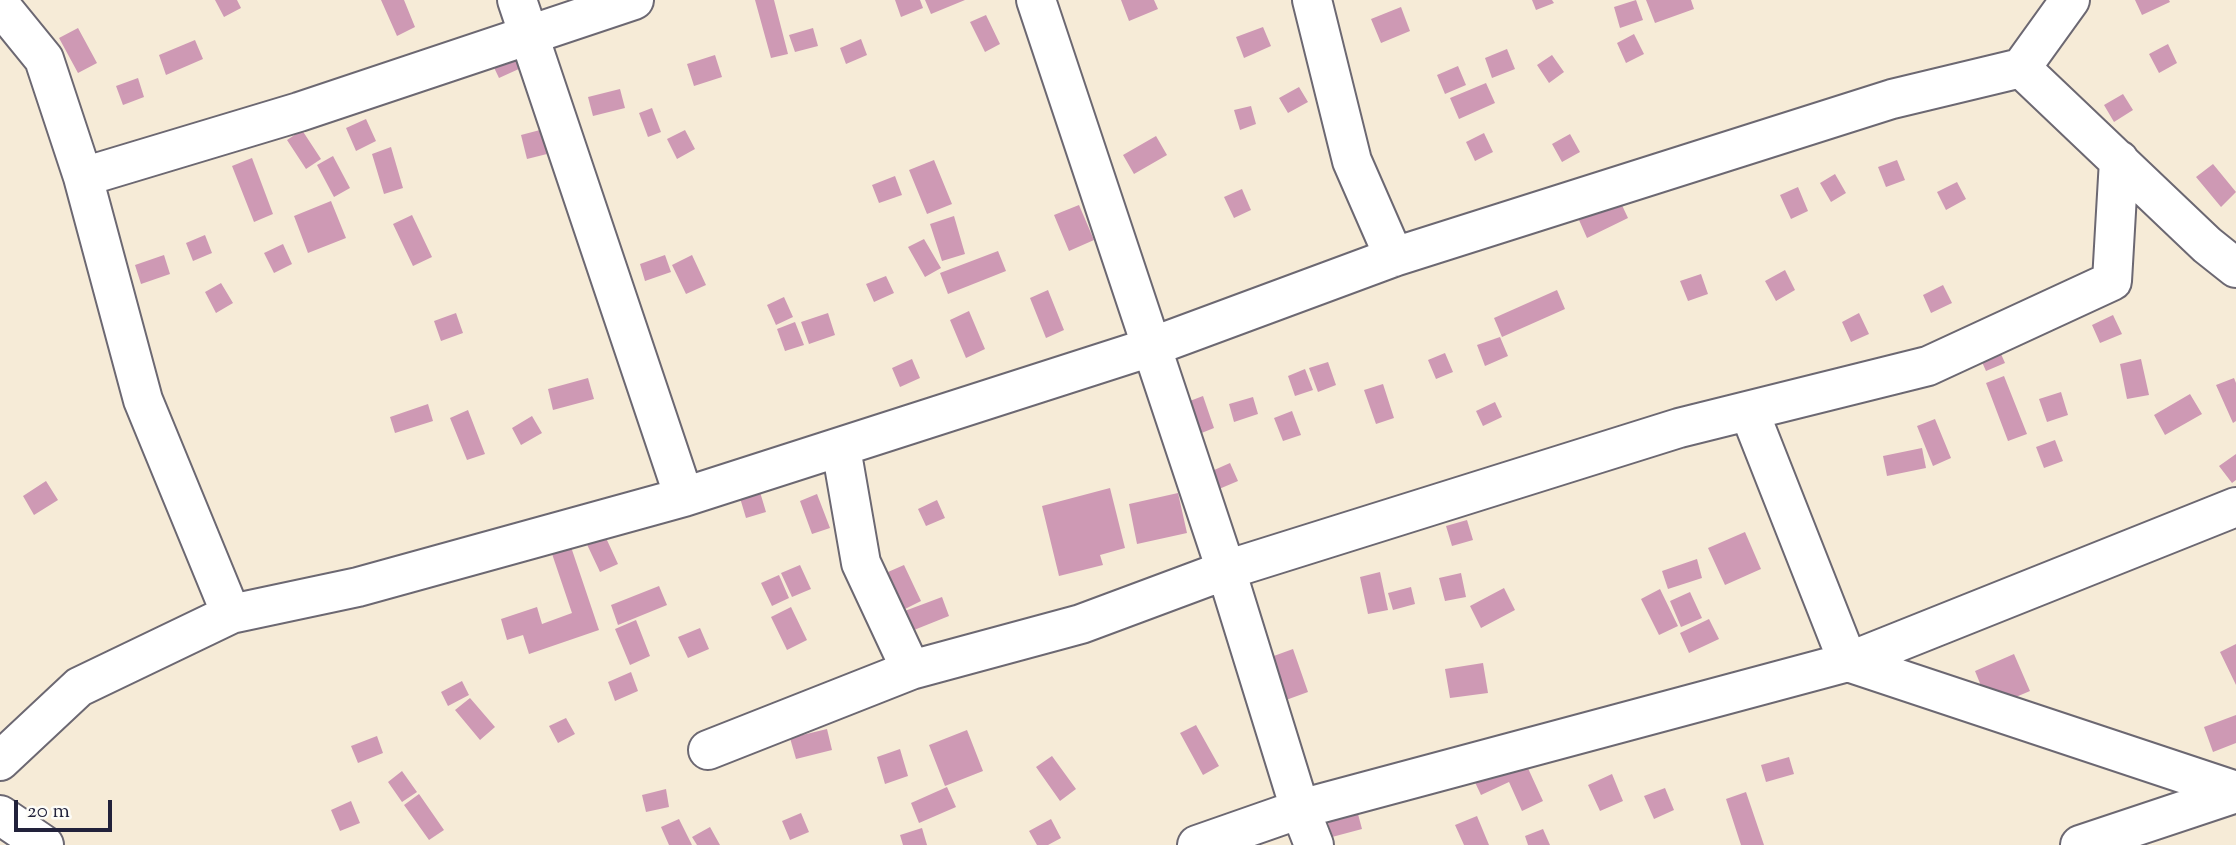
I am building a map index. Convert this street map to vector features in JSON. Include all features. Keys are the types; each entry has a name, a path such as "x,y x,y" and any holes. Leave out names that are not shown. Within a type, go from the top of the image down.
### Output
{"street":[{"path":"83,177 299,112 522,17 634,0"},
{"path":"1036,0 1226,570 1300,809 1314,845"},
{"path":"1312,0 1352,161 1394,257"},
{"path":"0,761 79,687 231,614 358,587 684,497 1151,347 1394,257 1892,99 2021,68 2070,0"},
{"path":"0,5 44,59 83,177 143,400 231,614"},
{"path":"522,17 684,497"},
{"path":"2021,68 2207,245 2236,268"},
{"path":"708,750 911,670 1081,624 1226,570 1679,428 1928,366 2112,281 2119,160"},
{"path":"1749,411 1848,662 2236,792"},
{"path":"841,448 861,563 911,670"},
{"path":"1197,845 1300,809 1848,662 2236,507"},
{"path":"2080,845 2236,792"},
{"path":"0,815 44,845"}],"building":[{"path":"215,0 237,0 241,8 224,17"},
{"path":"381,0 404,0 415,27 397,36"},
{"path":"755,0 774,0 788,54 771,58"},
{"path":"895,0 920,0 923,8 901,17"},
{"path":"925,0 965,0 931,14"},
{"path":"1121,0 1154,0 1158,9 1129,21"},
{"path":"1532,0 1552,0 1554,3 1536,10"},
{"path":"1636,0 1643,20 1620,28 1614,7"},
{"path":"1646,0 1691,0 1694,9 1655,23"},
{"path":"2135,0 2169,0 2170,2 2142,15"},
{"path":"1401,7 1410,31 1381,43 1371,19"},
{"path":"986,15 1000,44 985,52 970,22"},
{"path":"1263,27 1271,46 1244,58 1236,37"},
{"path":"78,28 97,63 78,73 59,38"},
{"path":"813,28 818,46 795,52 789,35"},
{"path":"1634,34 1644,54 1626,63 1617,43"},
{"path":"861,39 867,55 846,64 840,48"},
{"path":"195,40 203,59 166,75 159,55"},
{"path":"2168,44 2177,63 2159,73 2149,54"},
{"path":"511,46 521,68 499,78 489,57"},
{"path":"1507,49 1515,69 1492,78 1485,58"},
{"path":"715,55 722,77 694,86 687,64"},
{"path":"1552,55 1564,72 1549,83 1537,65"},
{"path":"1458,66 1466,85 1445,94 1437,75"},
{"path":"138,78 144,97 123,105 116,86"},
{"path":"1486,83 1495,103 1459,119 1450,98"},
{"path":"1299,87 1308,102 1288,113 1279,98"},
{"path":"620,89 625,108 593,116 588,97"},
{"path":"2123,94 2133,110 2114,122 2104,105"},
{"path":"1251,106 1256,124 1240,130 1234,110"},
{"path":"652,108 661,132 648,137 639,113"},
{"path":"366,119 376,141 356,151 346,128"},
{"path":"302,130 321,159 306,169 287,140"},
{"path":"540,130 547,154 527,159 521,135"},
{"path":"685,130 695,149 677,159 667,139"},
{"path":"1484,133 1493,152 1475,161 1466,142"},
{"path":"1570,134 1580,152 1562,162 1552,144"},
{"path":"1156,136 1167,155 1134,174 1123,155"},
{"path":"391,147 403,188 384,194 372,154"},
{"path":"333,156 350,188 334,197 317,165"},
{"path":"252,158 273,214 254,222 232,166"},
{"path":"934,160 952,204 927,214 909,170"},
{"path":"1897,160 1905,180 1886,187 1878,167"},
{"path":"2213,164 2236,192 2221,207 2196,177"},
{"path":"1835,174 1846,193 1831,202 1820,183"},
{"path":"895,176 902,195 879,203 872,185"},
{"path":"1957,182 1966,199 1946,210 1937,192"},
{"path":"1798,187 1808,211 1791,219 1780,195"},
{"path":"1242,189 1251,210 1234,218 1224,197"},
{"path":"331,201 346,238 308,253 294,216"},
{"path":"1620,201 1628,218 1587,238 1579,220"},
{"path":"1079,205 1094,240 1069,251 1054,215"},
{"path":"412,215 432,257 413,266 393,224"},
{"path":"954,216 965,254 942,261 930,224"},
{"path":"205,235 212,253 193,261 186,243"},
{"path":"924,239 941,268 925,277 908,247"},
{"path":"283,244 292,264 274,273 264,253"},
{"path":"998,251 1006,271 948,294 940,273"},
{"path":"164,255 170,274 141,284 135,265"},
{"path":"665,255 671,272 645,281 640,264"},
{"path":"692,255 706,285 686,294 672,265"},
{"path":"1785,270 1795,290 1776,301 1765,281"},
{"path":"1701,274 1708,294 1688,301 1680,281"},
{"path":"886,276 894,293 874,302 866,284"},
{"path":"221,283 233,303 216,313 205,292"},
{"path":"1943,285 1952,303 1931,313 1923,295"},
{"path":"1048,290 1064,330 1046,338 1030,298"},
{"path":"1557,290 1565,309 1502,337 1494,318"},
{"path":"784,297 793,317 776,325 767,305"},
{"path":"969,311 985,349 966,358 950,320"},
{"path":"456,313 463,333 441,341 434,321"},
{"path":"828,313 835,335 809,344 801,322"},
{"path":"1859,313 1869,334 1851,342 1842,322"},
{"path":"2113,315 2122,334 2100,343 2092,325"},
{"path":"795,322 804,345 785,351 777,329"},
{"path":"1500,337 1508,356 1485,366 1477,345"},
{"path":"1997,345 2005,363 1986,371 1978,353"},
{"path":"1445,353 1453,372 1436,379 1428,360"},
{"path":"912,359 920,378 900,387 892,368"},
{"path":"2141,359 2149,395 2127,399 2120,364"},
{"path":"1328,362 1336,385 1318,392 1309,368"},
{"path":"1305,369 1313,390 1295,396 1288,376"},
{"path":"2004,376 2027,434 2008,441 1986,383"},
{"path":"588,378 594,399 553,410 548,389"},
{"path":"2234,378 2236,421 2233,423 2216,385"},
{"path":"1383,384 1394,418 1376,424 1364,390"},
{"path":"2061,392 2068,415 2047,422 2039,399"},
{"path":"2190,394 2202,414 2165,435 2154,415"},
{"path":"1203,396 1214,428 1194,436 1182,404"},
{"path":"1253,397 1258,414 1234,422 1229,404"},
{"path":"1495,402 1502,417 1483,426 1476,411"},
{"path":"428,404 433,421 395,433 390,417"},
{"path":"468,410 485,454 467,460 450,418"},
{"path":"1292,411 1301,435 1283,441 1274,418"},
{"path":"532,416 542,433 521,445 512,428"},
{"path":"1935,419 1951,458 1933,466 1917,426"},
{"path":"2055,440 2063,461 2044,468 2036,447"},
{"path":"1922,448 1926,468 1887,476 1883,456"},
{"path":"2236,454 2236,480 2232,483 2219,466"},
{"path":"1230,463 1238,481 1219,489 1212,471"},
{"path":"46,481 58,500 34,515 23,496"},
{"path":"1110,488 1125,548 1100,555 1103,565 1059,576 1042,506"},
{"path":"760,492 766,512 746,518 740,498"},
{"path":"1178,493 1187,533 1137,544 1129,504"},
{"path":"817,494 830,528 812,534 800,501"},
{"path":"937,500 945,518 926,526 918,509"},
{"path":"1467,520 1473,540 1452,546 1446,526"},
{"path":"601,527 618,564 600,572 583,536"},
{"path":"1745,532 1761,569 1725,585 1708,548"},
{"path":"568,538 599,630 529,654 523,635 507,640 501,619 537,607 542,624 572,613 549,545"},
{"path":"1697,559 1702,578 1668,589 1662,571"},
{"path":"800,565 811,589 792,597 781,573"},
{"path":"904,565 921,601 905,609 888,572"},
{"path":"1380,572 1388,610 1368,614 1360,577"},
{"path":"1461,573 1466,597 1445,601 1439,578"},
{"path":"779,575 789,598 772,606 761,583"},
{"path":"659,586 667,605 618,625 611,605"},
{"path":"1411,587 1415,604 1393,610 1388,593"},
{"path":"1504,588 1515,610 1481,628 1470,606"},
{"path":"1660,589 1678,626 1659,635 1641,599"},
{"path":"1690,592 1702,618 1681,627 1670,601"},
{"path":"942,597 949,616 909,632 902,612"},
{"path":"791,607 807,640 787,650 771,617"},
{"path":"1709,619 1719,639 1689,653 1680,633"},
{"path":"636,620 650,656 630,665 615,629"},
{"path":"700,628 709,649 688,658 678,637"},
{"path":"2236,644 2236,685 2220,652"},
{"path":"1293,649 1308,692 1286,700 1271,657"},
{"path":"2014,654 2030,691 1990,708 1975,671"},
{"path":"1483,663 1488,693 1450,698 1445,669"},
{"path":"631,672 638,691 615,701 608,682"},
{"path":"462,681 469,695 448,706 441,692"},
{"path":"470,698 495,727 480,740 455,710"},
{"path":"2236,715 2236,743 2213,752 2204,727"},
{"path":"566,718 575,734 558,743 549,726"},
{"path":"1196,725 1219,766 1203,775 1180,733"},
{"path":"827,729 832,750 796,759 790,738"},
{"path":"967,730 983,771 945,786 929,745"},
{"path":"377,736 383,753 358,763 351,746"},
{"path":"900,749 908,776 885,784 877,757"},
{"path":"1521,753 1543,801 1522,811 1509,782 1481,795 1472,776"},
{"path":"1052,756 1076,789 1060,801 1036,767"},
{"path":"1789,757 1794,774 1766,782 1761,765"},
{"path":"402,771 417,792 402,802 388,782"},
{"path":"1612,774 1623,801 1600,811 1588,785"},
{"path":"947,787 956,807 919,823 911,803"},
{"path":"1665,788 1674,810 1654,819 1644,796"},
{"path":"666,789 669,807 646,812 642,795"},
{"path":"1746,792 1764,845 1741,845 1726,799"},
{"path":"419,794 444,830 429,840 404,805"},
{"path":"1354,799 1362,829 1332,837 1324,808"},
{"path":"351,801 360,823 340,831 331,810"},
{"path":"801,813 809,832 790,840 782,821"},
{"path":"1477,816 1489,845 1464,845 1455,825"},
{"path":"679,819 692,845 669,845 661,827"},
{"path":"1051,819 1061,838 1048,845 1037,845 1029,831"},
{"path":"710,827 720,845 697,845 692,837"},
{"path":"922,828 927,845 903,845 900,835"},
{"path":"1543,829 1550,845 1528,845 1525,836"}]}
